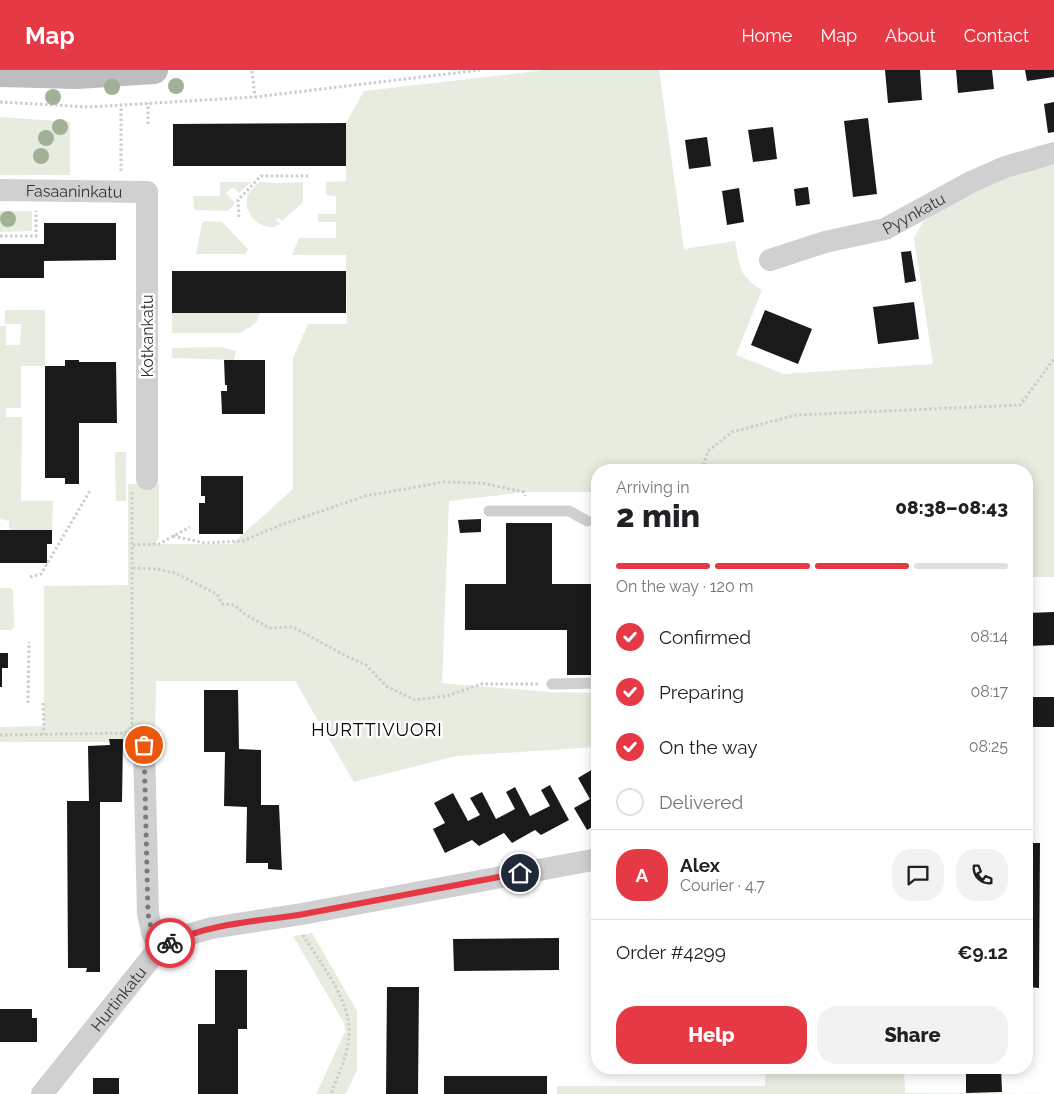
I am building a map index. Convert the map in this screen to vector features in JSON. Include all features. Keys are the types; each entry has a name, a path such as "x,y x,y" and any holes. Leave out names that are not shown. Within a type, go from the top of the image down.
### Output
{"main road":[{"path":"0,73 77,75 154,70"}],"street":[{"name":"Pyynkatu","path":"770,260 824,242 885,229 971,182 1005,167 1054,153"},
{"name":"Fasaaninkatu","path":"0,190 147,192"},
{"name":"Kotkankatu","path":"139,481 147,192"},
{"path":"144,745 148,914 152,932 159,948"},
{"name":"Hurtinkatu","path":"42,1094 159,948 184,936 212,928 302,914 591,860"}],"lane":[{"path":"489,511 569,511 587,521"},
{"path":"552,684 591,683"}],"path":[{"path":"0,102 88,107 255,97 480,70"},
{"path":"252,71 255,97"},
{"path":"148,103 148,124"},
{"path":"121,105 121,180"},
{"path":"239,217 238,200 260,176 308,176"},
{"path":"0,236 36,236 36,207"},
{"path":"704,464 708,451 732,432 796,415 1020,405 1054,359"},
{"path":"0,735 132,733 133,545 139,481"},
{"path":"173,536 205,543 244,541 278,526 365,496 444,482 482,483 524,492 529,511"},
{"path":"30,577 41,574 91,489"},
{"path":"133,545 159,544 190,527"},
{"path":"133,568 158,568 175,573 217,594 222,604 234,605 269,628 293,627 366,665 386,686 415,700 447,696 481,684 552,684"},
{"path":"28,642 28,703"},
{"path":"42,703 44,734"},
{"path":"298,928 343,1001 348,1016 350,1035 346,1055 331,1094"}],"shaded area":[{"path":"546,70 659,70 684,249 735,241 741,270 748,280 762,290 736,355 783,374 933,364 914,238 923,222 967,193 1019,173 1054,165 1054,577 1033,577 1033,464 591,464 591,492 524,492 449,501 442,683 550,692 591,693 591,747 456,756 354,782 295,681 156,681 155,742 0,742 0,727 44,726 44,586 128,585 128,484 159,484 159,537 156,544 232,544 293,489 293,358 308,324 347,324 346,255 292,255 299,238 336,238 336,222 318,222 318,214 336,214 336,196 326,195 326,182 346,181 346,123 364,91"},
{"path":"0,117 70,122 70,175 0,175"},
{"path":"220,182 251,182 239,193 233,187 226,193 234,202 234,205 227,211 195,210 193,196 220,196"},
{"path":"259,182 303,182 303,202 282,221 278,218 276,220 280,224 274,227 261,225 251,216 247,204 249,194"},
{"path":"0,211 32,211 32,231 0,232"},
{"path":"205,221 222,222 248,249 245,254 196,254 202,223"},
{"path":"5,310 45,310 45,366 21,366 21,408 6,408 6,417 22,417 21,501 53,501 52,530 9,530 9,521 0,519 0,326 6,326 6,345 20,345 21,324 5,324"},
{"path":"172,313 260,313 257,321 240,333 172,333"},
{"path":"221,347 236,351 234,360 172,358 172,348"},
{"path":"115,452 126,452 126,501 116,501"},
{"path":"0,588 11,588 13,591 14,627 11,630 0,630"},
{"path":"312,933 357,1011 357,1070 346,1094 316,1094 345,1032 344,1023 293,936"},
{"path":"766,1074 904,1074 905,1093 1054,1094 557,1094 557,1086 765,1086"}],"building":[{"path":"885,70 920,70 922,100 888,103"},
{"path":"956,70 992,70 994,89 958,93"},
{"path":"1025,70 1054,70 1054,77 1027,81"},
{"path":"1054,102 1054,132 1048,133 1044,104"},
{"path":"868,118 877,194 853,197 844,121"},
{"path":"346,123 346,166 173,166 173,124"},
{"path":"773,127 777,159 753,162 748,130"},
{"path":"707,137 711,166 689,169 685,140"},
{"path":"808,187 810,204 796,206 794,189"},
{"path":"739,188 744,222 727,225 722,191"},
{"path":"44,223 116,223 116,260 44,261 44,278 0,278 0,244 44,244"},
{"path":"911,251 916,281 905,283 901,252"},
{"path":"172,271 346,271 346,313 172,313"},
{"path":"914,302 919,339 878,344 873,307"},
{"path":"765,310 812,329 798,364 751,345"},
{"path":"65,360 116,362 117,423 79,423 79,484 65,484 65,478 45,478 45,366 65,366"},
{"path":"224,360 265,360 265,414 222,414 221,391 227,391"},
{"path":"201,476 243,476 243,534 199,534 199,503 205,503 205,496 201,496"},
{"path":"481,519 481,532 460,533 458,520"},
{"path":"506,523 552,523 552,584 591,584 591,675 567,675 567,630 465,630 465,584 506,584"},
{"path":"0,530 52,530 52,544 47,544 47,563 0,563"},
{"path":"1054,612 1054,645 1033,646 1033,613"},
{"path":"0,653 8,653 8,668 2,668 2,687 0,687"},
{"path":"204,690 238,690 239,749 261,750 261,805 279,805 282,870 268,869 268,863 246,863 247,807 224,806 225,752 204,752"},
{"path":"1033,697 1054,697 1054,727 1033,727"},
{"path":"109,739 123,739 122,802 100,802 100,972 86,972 87,968 68,968 67,801 89,801 88,746 110,745"},
{"path":"591,770 591,828 587,830 574,808 590,799 578,778"},
{"path":"550,785 569,820 541,835 535,830 512,843 504,833 479,846 472,840 445,853 433,829 445,823 434,803 453,793 468,821 480,815 470,798 482,792 496,819 515,809 506,792 515,787 530,816 550,806 541,790"},
{"path":"1033,843 1040,843 1039,988 1033,987"},
{"path":"559,938 559,970 454,971 453,939"},
{"path":"215,970 247,970 247,1029 238,1029 238,1094 198,1094 198,1024 215,1024"},
{"path":"387,987 419,987 418,1094 386,1094"},
{"path":"0,1009 32,1009 32,1018 37,1018 37,1042 0,1042"},
{"path":"966,1074 1001,1074 1002,1092 966,1093"},
{"path":"444,1076 547,1076 547,1094 444,1094"},
{"path":"93,1078 119,1078 119,1094 93,1094"}],"way so far":[{"path":"144,745 148,914 152,932 159,948 170,943"}],"district":[{"name":"HURTTIVUORI","path":"377,729"}],"route":[{"path":"170,943 184,936 212,928 302,914 520,873"}]}
